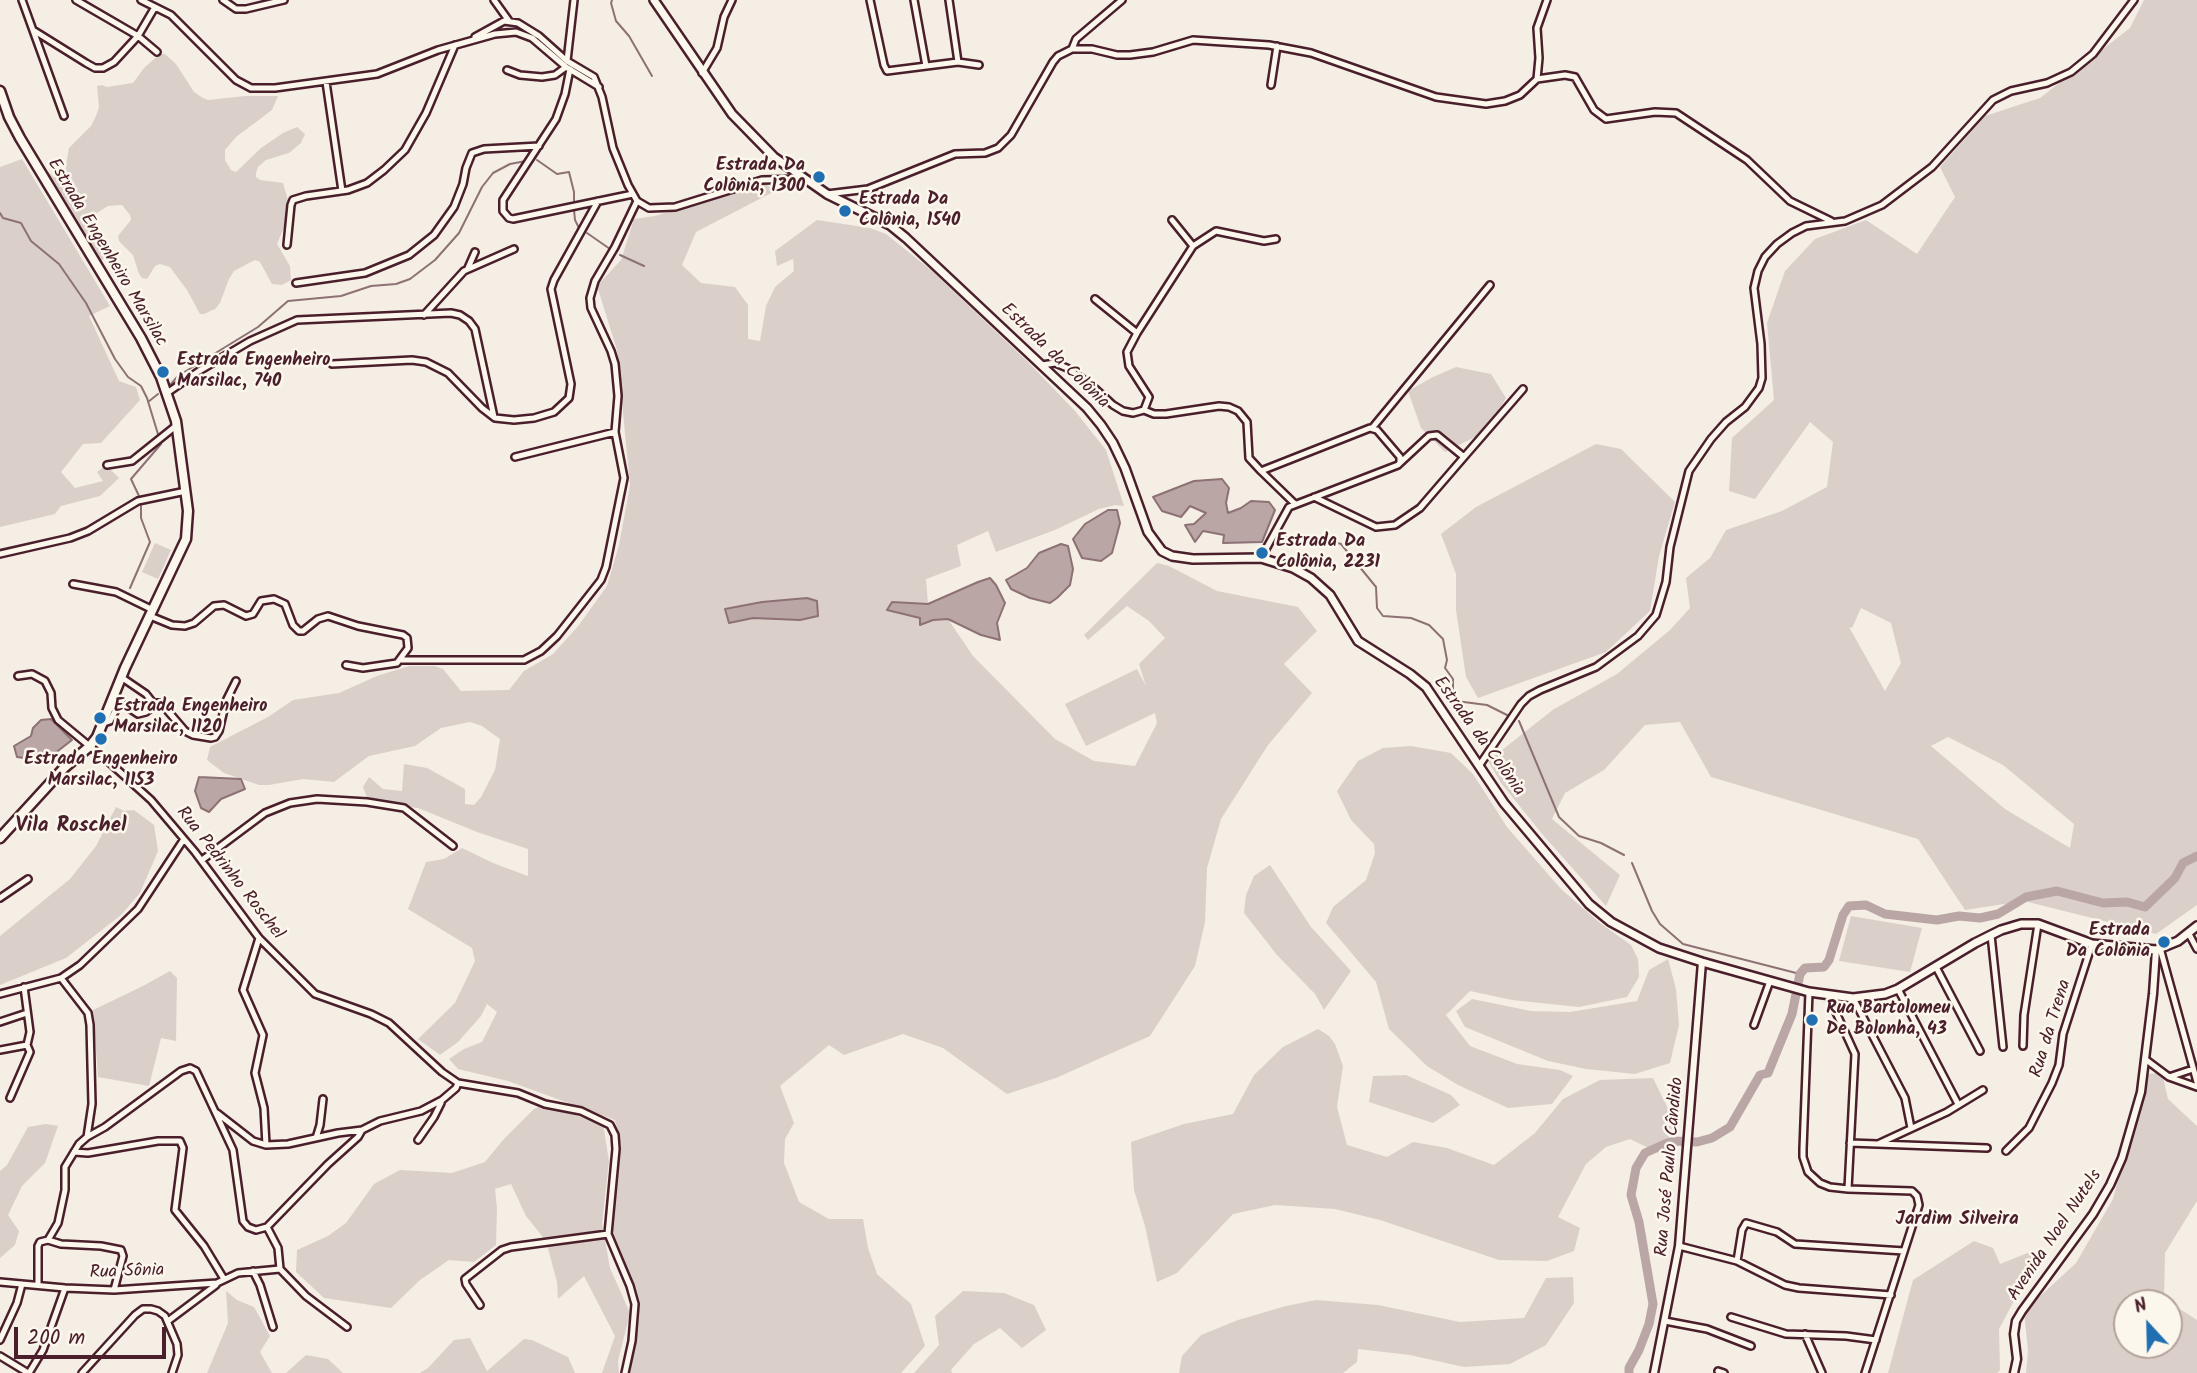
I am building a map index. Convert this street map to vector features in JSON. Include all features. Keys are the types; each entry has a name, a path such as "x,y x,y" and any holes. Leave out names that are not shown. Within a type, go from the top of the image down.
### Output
{"main road":[{"name":"Estrada da Colônia","path":"654,0 732,114 774,157 827,194 890,225 1087,408 1101,425 1125,468 1148,532 1162,551 1172,556 1193,559 1261,558 1293,568 1311,578 1330,595 1358,641 1410,674 1426,688 1504,803 1589,904 1611,922 1659,948 1702,962 1809,992 1853,998 1885,995 1991,936 2013,926 2038,924"},
{"name":"Estrada Engenheiro Marsilac","path":"0,91 20,138 141,338 167,393 177,425 188,527 186,539 121,677 97,737 64,768 1,840"},
{"path":"2038,924 2092,944 2158,949 2189,934 2197,926"}],"street":[{"path":"22,0 64,116"},
{"path":"76,0 138,36 157,52"},
{"path":"141,0 178,21 226,70 251,89 377,74 455,45 508,32 524,34 599,87 612,148 632,194 637,201 649,208 667,208 762,180 802,179"},
{"path":"223,0 236,9 284,0"},
{"path":"494,0 509,21"},
{"path":"574,0 561,108 502,205 505,215 513,219 632,194"},
{"path":"702,73 717,48 724,17 733,0"},
{"path":"870,0 887,71 958,62 979,65"},
{"path":"914,0 926,66"},
{"path":"949,0 958,62"},
{"path":"1072,49 1076,39 1122,0"},
{"path":"1537,79 1537,28 1547,0"},
{"path":"1479,766 1521,704 1530,696 1604,662 1639,636 1656,615 1666,582 1672,537 1689,471 1711,439 1745,407 1759,388 1762,378 1761,344 1754,288 1758,271 1771,251 1792,233 1807,226 1845,221 1873,210 1940,159 1993,100 2011,91 2047,83 2071,72 2093,54 2134,0"},
{"path":"33,30 99,69 114,62 138,36 155,7"},
{"path":"470,41 499,23 509,21 527,27 568,66"},
{"path":"827,194 868,189 955,154 988,153 1001,146 1012,135 1053,62 1058,56 1072,49 1085,48 1130,55 1153,52 1193,40 1277,46 1311,52 1436,97 1486,104 1520,95 1537,79 1565,75 1575,78 1594,110 1606,119 1656,112 1676,113 1747,160 1790,201 1834,223"},
{"path":"287,245 293,200 359,187 376,177 405,150 426,113 455,45"},
{"path":"1270,85 1277,46"},
{"path":"506,70 542,77 559,74 568,66"},
{"path":"326,82 342,191"},
{"path":"296,283 365,272 409,255 434,235 454,207 472,153 484,149 539,146"},
{"path":"332,364 426,362 448,373 495,418 534,418 554,412 569,398 571,392 551,289 598,201"},
{"path":"346,666 377,667 401,660 524,660 541,651 557,636 595,590 606,567 624,485 615,432 618,396 615,364 591,308 590,298 594,281 615,247 637,201"},
{"path":"1172,220 1193,246"},
{"path":"1144,410 1149,401 1148,393 1133,372 1126,356 1137,332 1193,246 1216,230 1264,241 1276,239"},
{"path":"424,315 468,268 514,249"},
{"path":"468,268 475,252"},
{"path":"1261,471 1373,427 1490,285"},
{"path":"1095,299 1137,332"},
{"path":"167,393 250,341 298,320 451,313 469,321 478,339 495,418"},
{"path":"1042,365 1055,363 1067,368 1123,411 1133,413 1144,410 1154,414 1166,414 1219,406 1238,411 1247,422 1249,458 1295,504"},
{"path":"1314,497 1376,527 1395,525 1420,508 1523,390"},
{"path":"107,465 132,461 177,425"},
{"path":"1373,427 1400,457 1400,463"},
{"path":"515,457 615,432"},
{"path":"1261,558 1289,507 1353,484 1400,463 1429,436 1437,435 1464,457"},
{"path":"0,554 70,538 88,531 138,501 186,491"},
{"path":"73,584 116,592 172,625 185,626 194,623 214,606 224,605 241,615 249,616 261,601 274,599 285,604 294,628 299,631 328,616 359,626 404,635 409,643 401,660"},
{"name":"Rua Pedrinho Roschel","path":"18,676 32,674 45,681 51,692 52,708 58,720 151,800 202,860 259,938 315,993 389,1023 442,1072 458,1083 518,1093 545,1104 581,1111 610,1125 615,1135 616,1149 608,1234 635,1304 633,1336 625,1373"},
{"path":"121,677 146,694 155,704"},
{"path":"114,694 120,702 138,714 146,712 159,702 185,731 203,737 215,737 226,701 236,681"},
{"path":"101,724 110,721 120,702"},
{"path":"202,860 265,813 290,803 317,799 367,802 404,808 453,846"},
{"path":"0,994 61,978 86,960 138,909 184,839"},
{"path":"0,898 28,879"},
{"path":"2023,1046 2024,1015 2038,924"},
{"path":"2189,934 2197,949"},
{"path":"1991,936 2003,1047"},
{"path":"259,938 243,990 263,1034 255,1073 264,1108 266,1145"},
{"name":"Rua da Trena","path":"2006,1151 2029,1128 2052,1083 2059,1065 2063,1034 2092,944"},
{"path":"2145,1059 2169,1077 2197,1085 2158,949"},
{"name":"Avenida Noel Nutels","path":"2014,1373 2017,1366 2014,1335 2017,1321 2035,1292 2093,1214 2114,1178 2133,1123 2141,1092 2158,949"},
{"name":"Rua José Paulo Cândido","path":"1654,1373 1679,1246 1702,962"},
{"path":"1936,967 1980,1051"},
{"path":"61,978 88,1013 92,1095 87,1137"},
{"path":"1754,1025 1770,981"},
{"path":"10,1098 30,1052 27,1045 30,1032 24,987"},
{"path":"1898,989 1958,1104"},
{"path":"1809,992 1803,1157 1808,1172 1820,1183 1847,1189 1912,1191 1917,1196 1919,1205 1865,1373"},
{"path":"1828,995 1854,1054 1847,1189"},
{"path":"1853,998 1905,1098 1911,1128"},
{"path":"0,1022 27,1013"},
{"path":"0,1050 27,1045"},
{"path":"48,1240 58,1223 65,1190 64,1171 74,1152 87,1137 105,1128 186,1069 193,1069 198,1073 233,1150 243,1221 251,1229 267,1227 362,1130"},
{"path":"2169,1077 2193,1069"},
{"path":"215,1112 253,1141 266,1145 288,1144 362,1130 380,1121 421,1111 442,1100 458,1083"},
{"path":"1880,1143 1947,1112 1983,1090"},
{"path":"316,1138 323,1099"},
{"path":"418,1140 442,1100"},
{"path":"74,1152 88,1153 158,1141 180,1141 183,1153 175,1210 204,1246 224,1279"},
{"path":"1850,1143 1987,1148"},
{"path":"1737,1261 1742,1230 1746,1223 1777,1233 1795,1244 1904,1251"},
{"path":"267,1227 278,1248 280,1269 306,1296 347,1326"},
{"path":"480,1305 466,1284 466,1279 495,1254 511,1247 608,1234"},
{"path":"38,1284 38,1246 40,1242 48,1240 61,1244 121,1250 123,1256 114,1290"},
{"path":"1679,1246 1737,1261 1785,1285 1891,1295"},
{"name":"Rua Sônia","path":"0,1282 114,1290 218,1283 238,1273 280,1269"},
{"path":"253,1271 274,1327"},
{"path":"168,1321 218,1283"},
{"path":"0,1340 17,1303 22,1284"},
{"path":"0,1356 29,1373 43,1350 65,1288"},
{"path":"82,1373 140,1311 154,1309 162,1313 168,1321 178,1349 172,1373"},
{"path":"1731,1317 1776,1332 1875,1340"},
{"path":"1665,1321 1707,1329 1751,1346"},
{"path":"1805,1334 1822,1373"}],"shaded area":[{"path":"2144,0 2197,0 2197,905 2156,934 2024,901 1965,910 1918,839 1711,777 1680,722 1645,725 1604,770 1565,793 1552,819 1620,875 1606,906 1543,835 1501,783 1488,761 1554,709 1617,674 1670,630 1690,608 1686,578 1710,558 1726,530 1782,511 1827,487 1833,442 1810,422 1755,499 1729,491 1732,438 1774,400 1767,323 1785,271 1815,239 1866,220 1917,254 1955,197 1940,167 1985,116 2040,98 2130,28","holes":["1861,608 1891,623 1901,663 1885,691 1849,627 1852,628","1948,737 2003,765 2074,824 2070,848 2005,809 1931,746"]},
{"path":"160,54 165,54 176,64 194,92 208,100 278,96 272,110 236,137 225,150 225,160 231,170 236,172 261,148 283,133 297,127 305,134 301,143 289,153 266,160 256,173 260,180 283,183 291,211 277,244 290,266 291,280 282,285 272,284 260,262 255,260 234,271 220,303 215,309 204,314 200,314 170,267 160,264 155,266 147,279 142,278 133,255 119,241 118,236 131,220 122,205 108,206 95,214 106,253 101,261 70,209 65,208 42,171 42,166 54,177 64,178 69,148 91,126 96,116 99,107 97,86 133,83 144,68"},
{"path":"22,159 110,306 89,316 119,381 136,387 140,400 101,443 83,444 61,472 75,488 103,481 97,472 106,465 119,478 100,496 61,506 55,514 0,527 0,167"},
{"path":"764,183 775,191 696,232 682,265 701,283 735,287 748,305 748,339 760,341 766,306 775,287 794,271 793,259 777,266 775,251 817,220 870,228 886,234 931,270 1028,362 1075,411 1106,450 1124,506 1099,509 1055,530 996,552 988,531 957,545 961,566 926,579 928,604 892,602 920,618 920,625 933,620 948,619 973,656 1055,739 1094,761 1135,766 1157,723 1155,713 1086,746 1065,704 1137,669 1146,686 1139,664 1165,638 1149,621 1127,606 1088,640 1084,635 1157,563 1169,566 1217,591 1298,607 1317,631 1284,664 1312,693 1268,745 1221,819 1207,868 1205,922 1195,966 1150,1036 1056,1078 1007,1094 943,1048 903,1034 844,1055 829,1045 780,1086 794,1123 785,1139 784,1163 799,1202 829,1219 863,1219 868,1248 877,1274 911,1304 925,1346 901,1373 630,1373 639,1303 615,1247 612,1223 618,1132 615,1120 508,1081 458,1069 449,1059 482,1042 497,1012 487,1004 481,1016 458,1042 440,1055 418,1039 455,1003 475,961 472,948 408,909 426,862 444,859 462,848 528,876 528,849 418,808 391,805 367,798 363,787 369,777 383,789 402,791 404,764 427,768 465,789 465,804 474,805 495,770 500,739 482,726 470,722 441,728 415,746 369,756 334,782 303,779 259,785 224,773 207,760 210,747 268,717 293,700 339,693 377,676 409,666 435,666 443,669 461,691 509,690 524,671 553,654 579,625 607,586 619,545 630,485 617,350 597,286 621,260 634,219 655,216","holes":["807,598 800,620 753,618 725,610 762,602"]},
{"path":"1456,367 1491,374 1506,398 1487,431 1445,452 1421,428 1408,391"},
{"path":"1596,444 1621,449 1675,502 1659,556 1650,611 1606,652 1478,698 1466,677 1456,610 1456,574 1441,534 1476,507"},
{"path":"1222,479 1229,488 1226,503 1228,513 1251,501 1269,502 1275,510 1262,542 1223,543 1224,535 1203,531 1195,542 1185,525 1194,524 1206,513 1190,506 1181,517 1162,511 1153,497 1194,481"},
{"path":"1108,510 1117,510 1120,523 1112,553 1101,561 1082,558 1073,539 1085,524"},
{"path":"155,543 171,550 158,579 142,572"},
{"path":"1061,544 1068,546 1073,569 1070,585 1057,598 1050,603 1011,589 1006,580 1027,568 1039,553"},
{"path":"990,578 1005,603 997,623 1000,640 981,635 948,619 933,620 920,625 920,618 887,610 892,602 928,604"},
{"path":"807,598 817,601 818,616 800,620 753,618 729,623 725,609 762,602"},
{"path":"51,719 72,740 54,754 31,759 17,757 14,746 31,736 33,728 41,720"},
{"path":"1411,746 1451,753 1473,774 1507,827 1561,889 1600,923 1631,945 1638,959 1639,977 1627,997 1579,1007 1512,1000 1470,991 1446,1015 1470,1046 1517,1064 1560,1070 1573,1076 1552,1104 1508,1108 1458,1085 1427,1066 1389,1029 1376,982 1326,923 1333,907 1366,880 1375,853 1374,844 1351,820 1337,791 1358,761 1383,748"},
{"path":"199,777 241,779 245,789 221,799 209,812 201,808 195,791"},
{"path":"116,807 124,811 134,810 154,825 158,851 140,893 121,915 66,958 0,985 0,936 70,879 96,846"},
{"path":"1270,865 1311,927 1351,971 1324,1010 1315,994 1277,955 1244,913 1246,895 1254,876"},
{"path":"1851,916 1922,928 1910,972 1839,961"},
{"path":"1668,959 1676,989 1679,1025 1670,1063 1635,1074 1586,1069 1548,1061 1465,1027 1456,1011 1472,999 1531,1011 1570,1012 1637,1001 1649,970"},
{"path":"170,971 177,978 176,1041 161,1038 149,1086 98,1077 93,1010"},
{"path":"1318,1029 1335,1044 1343,1066 1337,1107 1347,1145 1387,1157 1413,1142 1447,1148 1494,1165 1535,1133 1563,1099 1600,1080 1653,1078 1674,1121 1663,1155 1630,1139 1606,1147 1586,1164 1558,1217 1580,1228 1574,1251 1547,1261 1499,1260 1380,1220 1335,1209 1275,1205 1233,1214 1177,1273 1157,1282 1134,1190 1131,1142 1184,1124 1233,1114 1254,1075 1283,1047"},
{"path":"2162,1073 2168,1099 2197,1126 2197,1201 2165,1253 2164,1289 2113,1289 2113,1359 2183,1359 2183,1311 2197,1320 2197,1373 2026,1373 2028,1351 2024,1311 2076,1263 2113,1199 2145,1074"},
{"path":"1406,1075 1451,1095 1460,1105 1433,1123 1369,1102 1373,1076"},
{"path":"543,1105 603,1124 609,1161 602,1224 610,1268 630,1313 618,1361 619,1373 602,1373 615,1336 584,1276 558,1299 557,1282 546,1241 526,1216 511,1184 495,1189 496,1245 474,1262 449,1260 420,1280 391,1308 324,1298 296,1272 297,1250 328,1236 346,1223 374,1184 400,1170 452,1173 485,1162 534,1109"},
{"path":"46,1124 58,1126 45,1163 22,1186 8,1215 19,1231 15,1245 0,1258 0,1171 7,1165 28,1127"},
{"path":"1974,1241 1993,1248 2000,1264 2030,1252 2046,1253 2015,1299 1999,1329 2000,1370 1997,1373 1888,1373 1913,1280"},
{"path":"1573,1277 1574,1303 1546,1345 1510,1364 1464,1367 1410,1355 1358,1349 1357,1362 1343,1373 1179,1373 1182,1356 1201,1335 1238,1320 1286,1306 1316,1300 1378,1305 1460,1322 1524,1318 1546,1278"},
{"path":"226,1291 237,1300 254,1307 270,1336 260,1352 272,1373 207,1373 228,1323"},
{"path":"963,1291 1004,1293 1034,1305 1046,1330 1022,1348 1000,1328 974,1344 951,1370 952,1373 914,1373 939,1345 935,1316"},
{"path":"470,1338 487,1371 524,1339 532,1340 568,1357 575,1373 420,1373 454,1340"},
{"path":"306,1355 328,1359 343,1373 286,1373"}],"waterway":[{"path":"612,0 616,21 629,36 652,76"},
{"path":"537,160 557,174 569,172 574,201"},
{"path":"171,384 178,376 258,327 288,301 341,296 371,286 396,284 410,279 435,260 459,233 482,187 493,173 510,164 526,161"},
{"path":"574,210 579,228"},
{"path":"0,213 3,218 21,223 31,241 59,264 86,303 115,359 128,377 141,386 147,398 161,444 131,479 139,496"},
{"path":"587,233 610,249"},
{"path":"620,255 644,266"},
{"path":"148,402 158,394"},
{"path":"130,588 150,542 141,518 141,506"},
{"path":"1276,537 1323,538 1341,544 1376,587 1377,608 1383,616 1411,618 1429,625 1443,639 1447,660 1445,668 1453,679 1456,701 1487,705 1509,716"},
{"path":"1519,721 1559,817 1579,836 1601,843 1624,855"},
{"path":"1629,1373 1649,1324 1653,1304 1639,1222 1631,1195 1636,1168 1645,1153 1667,1143 1697,1142 1712,1138 1730,1127 1760,1075 1768,1073 1792,1014 1800,974 1805,968 1824,967 1829,960 1843,915 1849,906 1866,905 1885,914 1937,920 1959,916 1980,918 1998,914 2026,897 2057,891 2103,903 2127,902 2145,907 2175,878 2183,863 2197,856"},
{"path":"1632,863 1660,924 1683,944 1800,974"}],"place":[{"name":"Estrada Da Colônia, 1300","path":"819,177"},
{"name":"Estrada Da Colônia, 1540","path":"845,211"},
{"name":"Estrada Engenheiro Marsilac, 740","path":"163,372"},
{"name":"Estrada Da Colônia, 2231","path":"1262,553"},
{"name":"Estrada Engenheiro Marsilac, 1120","path":"100,718"},
{"name":"Estrada Engenheiro Marsilac, 1153","path":"101,739"},
{"name":"Estrada Da Colônia","path":"2164,942"},
{"name":"Rua Bartolomeu De Bolonha, 43","path":"1812,1020"}],"district":[{"name":"Vila Roschel","path":"71,827"},
{"name":"Jardim Silveira","path":"1957,1221"}]}
